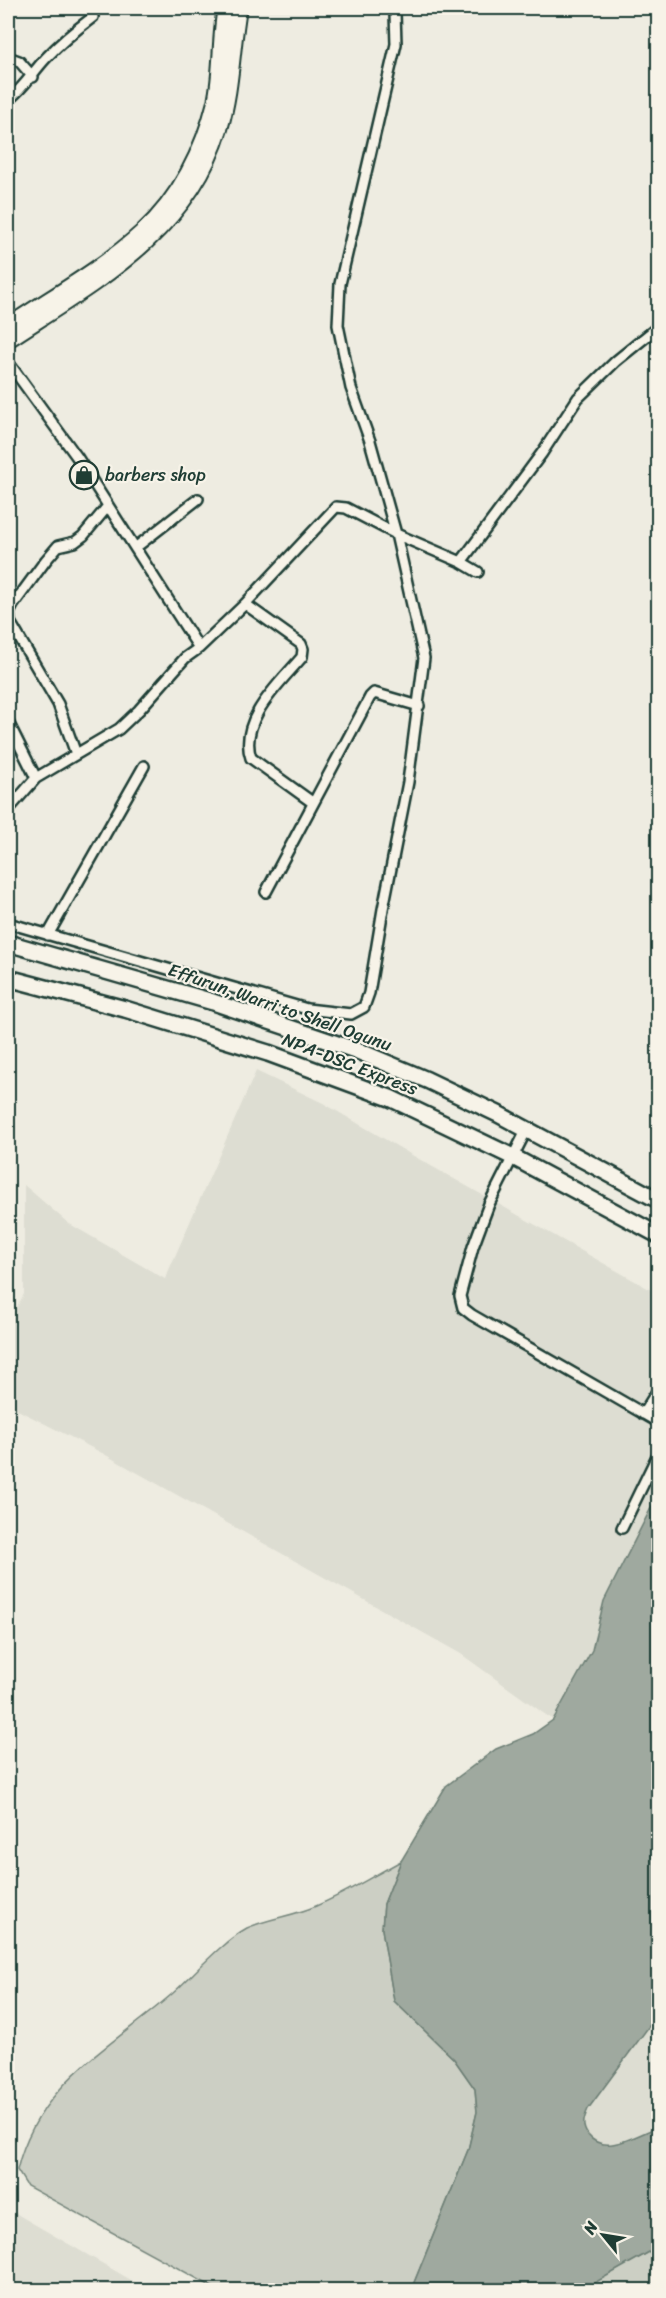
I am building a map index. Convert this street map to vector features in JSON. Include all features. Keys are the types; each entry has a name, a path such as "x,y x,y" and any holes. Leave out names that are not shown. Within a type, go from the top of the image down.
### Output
{"main road":[{"path":"8,326 88,273 144,231 181,184 202,145 215,101 225,8"},
{"path":"8,340 107,275 144,246 173,214 199,175 219,131 230,85 239,8"},
{"name":"Effurun, Warri to Shell Ogunu","path":"8,943 130,977 291,1027 428,1080 527,1129 658,1200"},
{"name":"NPA-DSC Express","path":"8,978 125,1009 277,1056 390,1098 513,1157 658,1235"}],"street":[{"path":"8,923 307,1009 351,1014 364,1007 369,993 408,782 424,658 396,534 370,441 351,388 338,326 340,284 396,44 393,8"},
{"path":"8,100 33,77 45,59 76,29 93,17"},
{"path":"8,57 19,61 33,77"},
{"path":"461,562 542,453 578,398 616,361 658,327"},
{"path":"8,362 77,457 199,648"},
{"path":"135,548 198,499"},
{"path":"76,754 58,704 10,622 9,613 34,574 58,546 75,542 83,536 108,506"},
{"path":"8,810 36,778 119,729 185,658 199,648 245,604 336,507 346,508 478,572"},
{"path":"245,604 301,644 303,649 302,657 262,706 252,724 248,749 251,758 312,802"},
{"path":"266,892 368,700 374,693 418,706"},
{"path":"8,722 36,778"},
{"path":"48,935 144,766"},
{"path":"527,1129 489,1204 473,1247 460,1296 464,1308 472,1315 658,1422"},
{"path":"644,1414 658,1389"},
{"path":"622,1528 658,1454"}],"shaded area":[{"path":"256,1071 323,1103 658,1294 658,1494 604,1601 592,1650 553,1720 461,1654 104,1454 8,1405 8,1323 24,1294 24,1185 68,1223 165,1279"},
{"path":"658,1494 658,2014 588,2109 584,2125 588,2135 603,2144 622,2142 658,2127 658,2247 582,2290 411,2290 468,2150 477,2112 475,2089 454,2059 394,2001 382,1929 384,1904 401,1861 446,1786 496,1749 533,1734 553,1720 592,1650 604,1601"},
{"path":"401,1861 384,1904 382,1929 394,2001 454,2059 475,2089 477,2112 468,2150 411,2290 218,2290 27,2186 17,2170 27,2140 41,2114 58,2091 79,2070 172,1994 218,1950 247,1928 327,1901"},
{"path":"658,2014 658,2127 618,2143 601,2145 593,2141 584,2130 584,2119 588,2109"},
{"path":"8,2209 131,2280 147,2290 8,2290"},
{"path":"658,2247 658,2290 582,2290 586,2287"}],"place":[{"name":"barbers shop","path":"84,475"}]}
